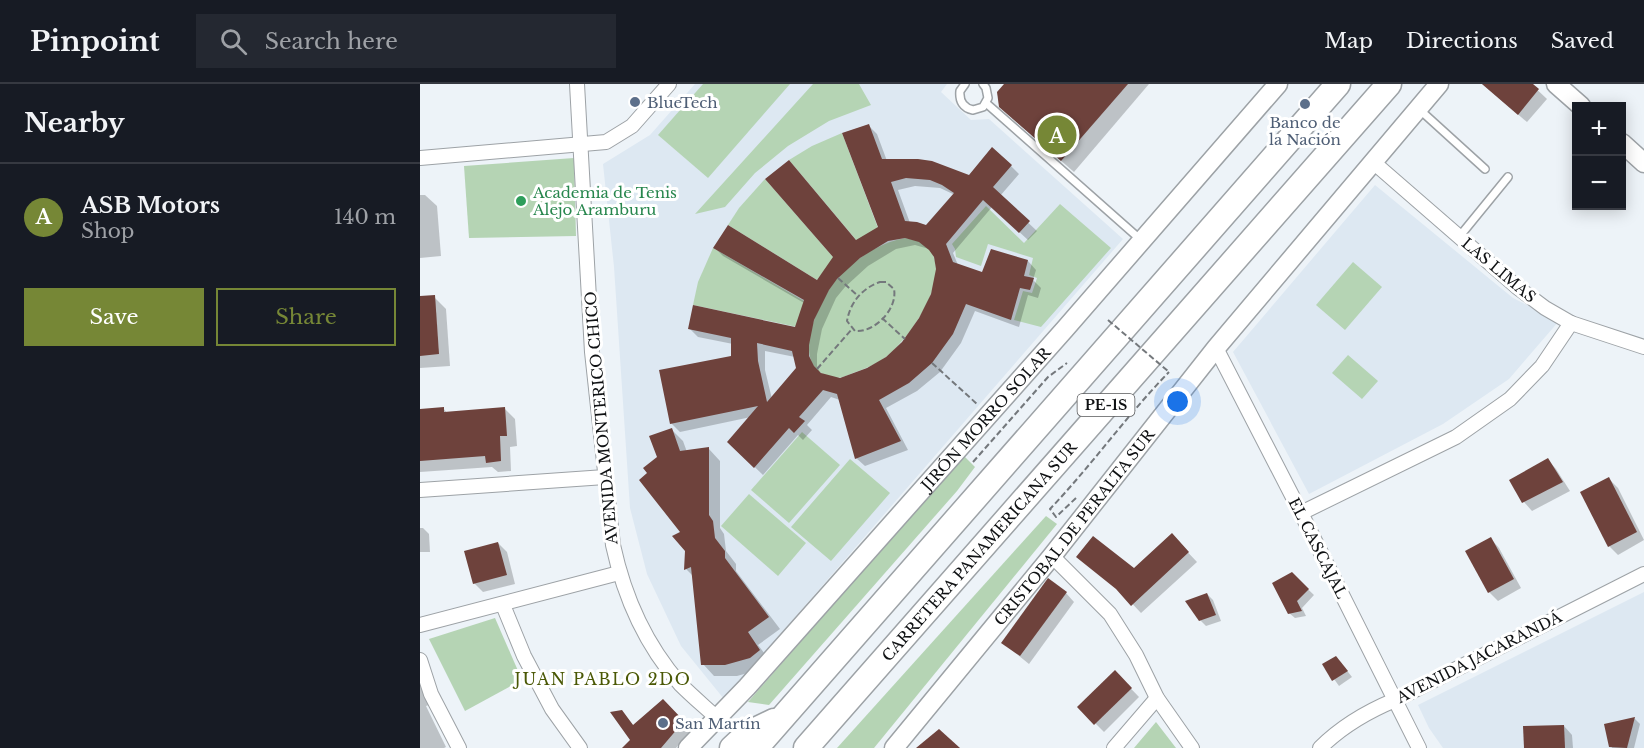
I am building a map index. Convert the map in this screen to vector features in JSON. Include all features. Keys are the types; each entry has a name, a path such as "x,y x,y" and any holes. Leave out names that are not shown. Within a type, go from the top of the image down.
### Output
{"highway":[{"name":"PE-1S","path":"756,748 1338,84"},
{"name":"CARRETERA PANAMERICANA SUR","path":"806,748 1389,84"},
{"path":"732,748 747,734 784,716"}],"street":[{"name":"AVENIDA MONTERICO CHICO","path":"577,84 592,352 613,545 619,573 631,607 660,659 681,684 717,718"},
{"path":"420,158 581,146 606,142 632,126 669,84"},
{"name":"JIRÓN MORRO SOLAR","path":"688,748 1278,84"},
{"name":"CRISTOBAL DE PERALTA SUR","path":"894,748 1052,556 1216,348 1439,84"},
{"path":"1556,84 1576,102"},
{"path":"1626,146 1643,159"},
{"name":"LAS LIMAS","path":"1372,161 1517,287 1545,308 1571,323 1644,347"},
{"path":"1301,513 1456,436 1483,418 1510,399 1542,366 1571,323"},
{"name":"EL CASCAJAL","path":"1216,348 1419,748"},
{"path":"420,490 605,477"},
{"path":"1052,556 1110,614 1136,654 1157,698 1192,748"},
{"path":"420,625 619,573"},
{"name":"AVENIDA JACARANDÁ","path":"1320,748 1336,733 1370,710 1395,700 1644,574"},
{"path":"503,605 524,656 552,709 580,748"},
{"path":"420,660 431,694 459,748"},
{"path":"1114,748 1157,698"}],"lane":[{"path":"965,84 959,96 963,106 978,110 986,103 988,93 983,84"},
{"path":"986,103 1141,240"},
{"path":"1418,108 1485,169"},
{"path":"1459,237 1509,177"}],"path":[{"path":"838,278 859,296"},
{"path":"886,282 894,289 895,298 893,305 882,318 867,329 860,331 852,329 847,321 851,306 859,296 874,284 886,282"},
{"path":"882,318 905,339"},
{"path":"1077,497 1056,517 1050,509 1137,406 1169,372 1108,320"},
{"path":"817,369 852,329"},
{"path":"973,462 1048,377 1071,360"},
{"path":"932,363 980,407"}],"shaded area":[{"path":"695,84 947,84 941,92 971,120 989,119 1123,239 724,699 681,646 647,574 630,508 614,267 603,164 650,135"},
{"path":"1375,185 1513,298 1559,321 1509,379 1443,424 1309,494 1233,352"},
{"path":"1644,592 1644,748 1443,748 1429,728 1418,705"}],"green space":[{"path":"703,84 790,84 708,178 658,135"},
{"path":"813,84 859,84 871,105 829,121 788,146 755,173 725,207 695,214"},
{"path":"842,133 878,228 857,241 789,160 812,146"},
{"name":"Academia de Tenis Alejo Aramburu","path":"574,158 576,236 469,238 464,166"},
{"path":"765,179 834,258 817,280 728,225 739,208"},
{"path":"1060,204 1111,248 1041,327 1014,320 1023,291 1032,293 1037,278 1029,275 1033,258 988,244 981,266 956,257 952,244 986,206 1024,243"},
{"path":"905,238 919,241 931,252 936,266 934,283 919,318 896,348 878,362 840,378 821,373 812,363 809,350 810,335 814,319 828,291 843,272 859,259 876,248"},
{"path":"713,248 804,301 797,327 693,305 698,282"},
{"path":"1353,262 1382,287 1345,330 1316,305"},
{"path":"1348,355 1378,381 1362,399 1332,373"},
{"path":"802,432 840,465 789,523 751,490"},
{"path":"963,455 975,467 957,491 769,705 748,702"},
{"path":"850,459 890,493 831,561 791,527"},
{"path":"749,494 806,543 778,576 721,526"},
{"path":"1046,516 1057,524 874,748 837,748"},
{"path":"495,618 522,680 465,711 429,639"},
{"path":"1156,722 1176,748 1134,748"}],"building":[{"path":"1004,84 1128,84 1061,161 999,107 997,92"},
{"path":"1482,84 1533,84 1539,89 1518,115"},
{"path":"869,124 882,159 932,161 969,175 992,147 1012,165 993,187 1030,221 1019,233 983,200 946,244 953,262 982,272 991,249 1028,260 1024,276 1034,278 1030,290 1020,288 1011,320 966,304 953,334 932,363 909,383 879,400 901,441 855,459 837,394 823,390 799,417 805,421 794,433 789,428 754,468 727,442 758,406 670,424 659,370 731,356 731,338 688,329 693,305 795,327 804,300 713,248 728,225 817,280 833,257 765,179 789,160 856,240 878,227 842,133","holes":["906,178 930,180 954,193 926,225 905,221 891,182","905,238 919,242 934,257 936,269 931,294 919,318 902,342 886,357 867,368 840,378 821,373 809,356 809,345 814,320 829,290 837,279 860,258 888,241","757,343 792,351 796,368 767,402 758,361"]},
{"path":"435,295 439,354 420,356 420,296"},
{"path":"444,407 444,412 505,407 507,436 500,436 501,461 486,463 485,456 420,461 420,409"},
{"path":"672,428 680,451 709,447 709,515 713,521 715,538 725,551 725,558 769,617 748,632 760,650 750,658 725,665 701,665 691,567 684,570 685,551 672,536 680,532 639,480 647,473 643,468 657,457 649,436"},
{"path":"1548,458 1563,482 1522,503 1509,480"},
{"path":"1609,477 1637,532 1608,547 1580,492"},
{"path":"1172,533 1189,552 1131,606 1116,589 1076,557 1093,536 1134,568"},
{"path":"1491,537 1514,579 1488,593 1465,551"},
{"path":"498,542 507,575 473,584 464,551"},
{"path":"1292,572 1309,589 1297,601 1302,611 1288,614 1272,583"},
{"path":"1048,578 1067,592 1020,656 1001,643"},
{"path":"1207,593 1216,615 1199,621 1185,601"},
{"path":"1336,656 1348,671 1332,681 1322,664"},
{"path":"1115,670 1132,688 1094,725 1077,707"},
{"name":"San Martín","path":"663,699 684,721 661,748 622,748 630,740 610,712 622,710 633,725"},
{"path":"1635,717 1627,748 1609,747 1604,724"},
{"path":"1564,725 1565,748 1524,748 1523,726"},
{"path":"939,729 960,748 916,748"}],"place":[{"name":"BlueTech","path":"635,102"},
{"name":"Banco de la Nación","path":"1305,104"},
{"name":"ASB Motors","path":"1057,135"},
{"name":"Academia de Tenis Alejo Aramburu","path":"521,201"},
{"name":"San Martín","path":"663,723"}],"district":[{"name":"JUAN PABLO 2DO","path":"603,679"}]}
